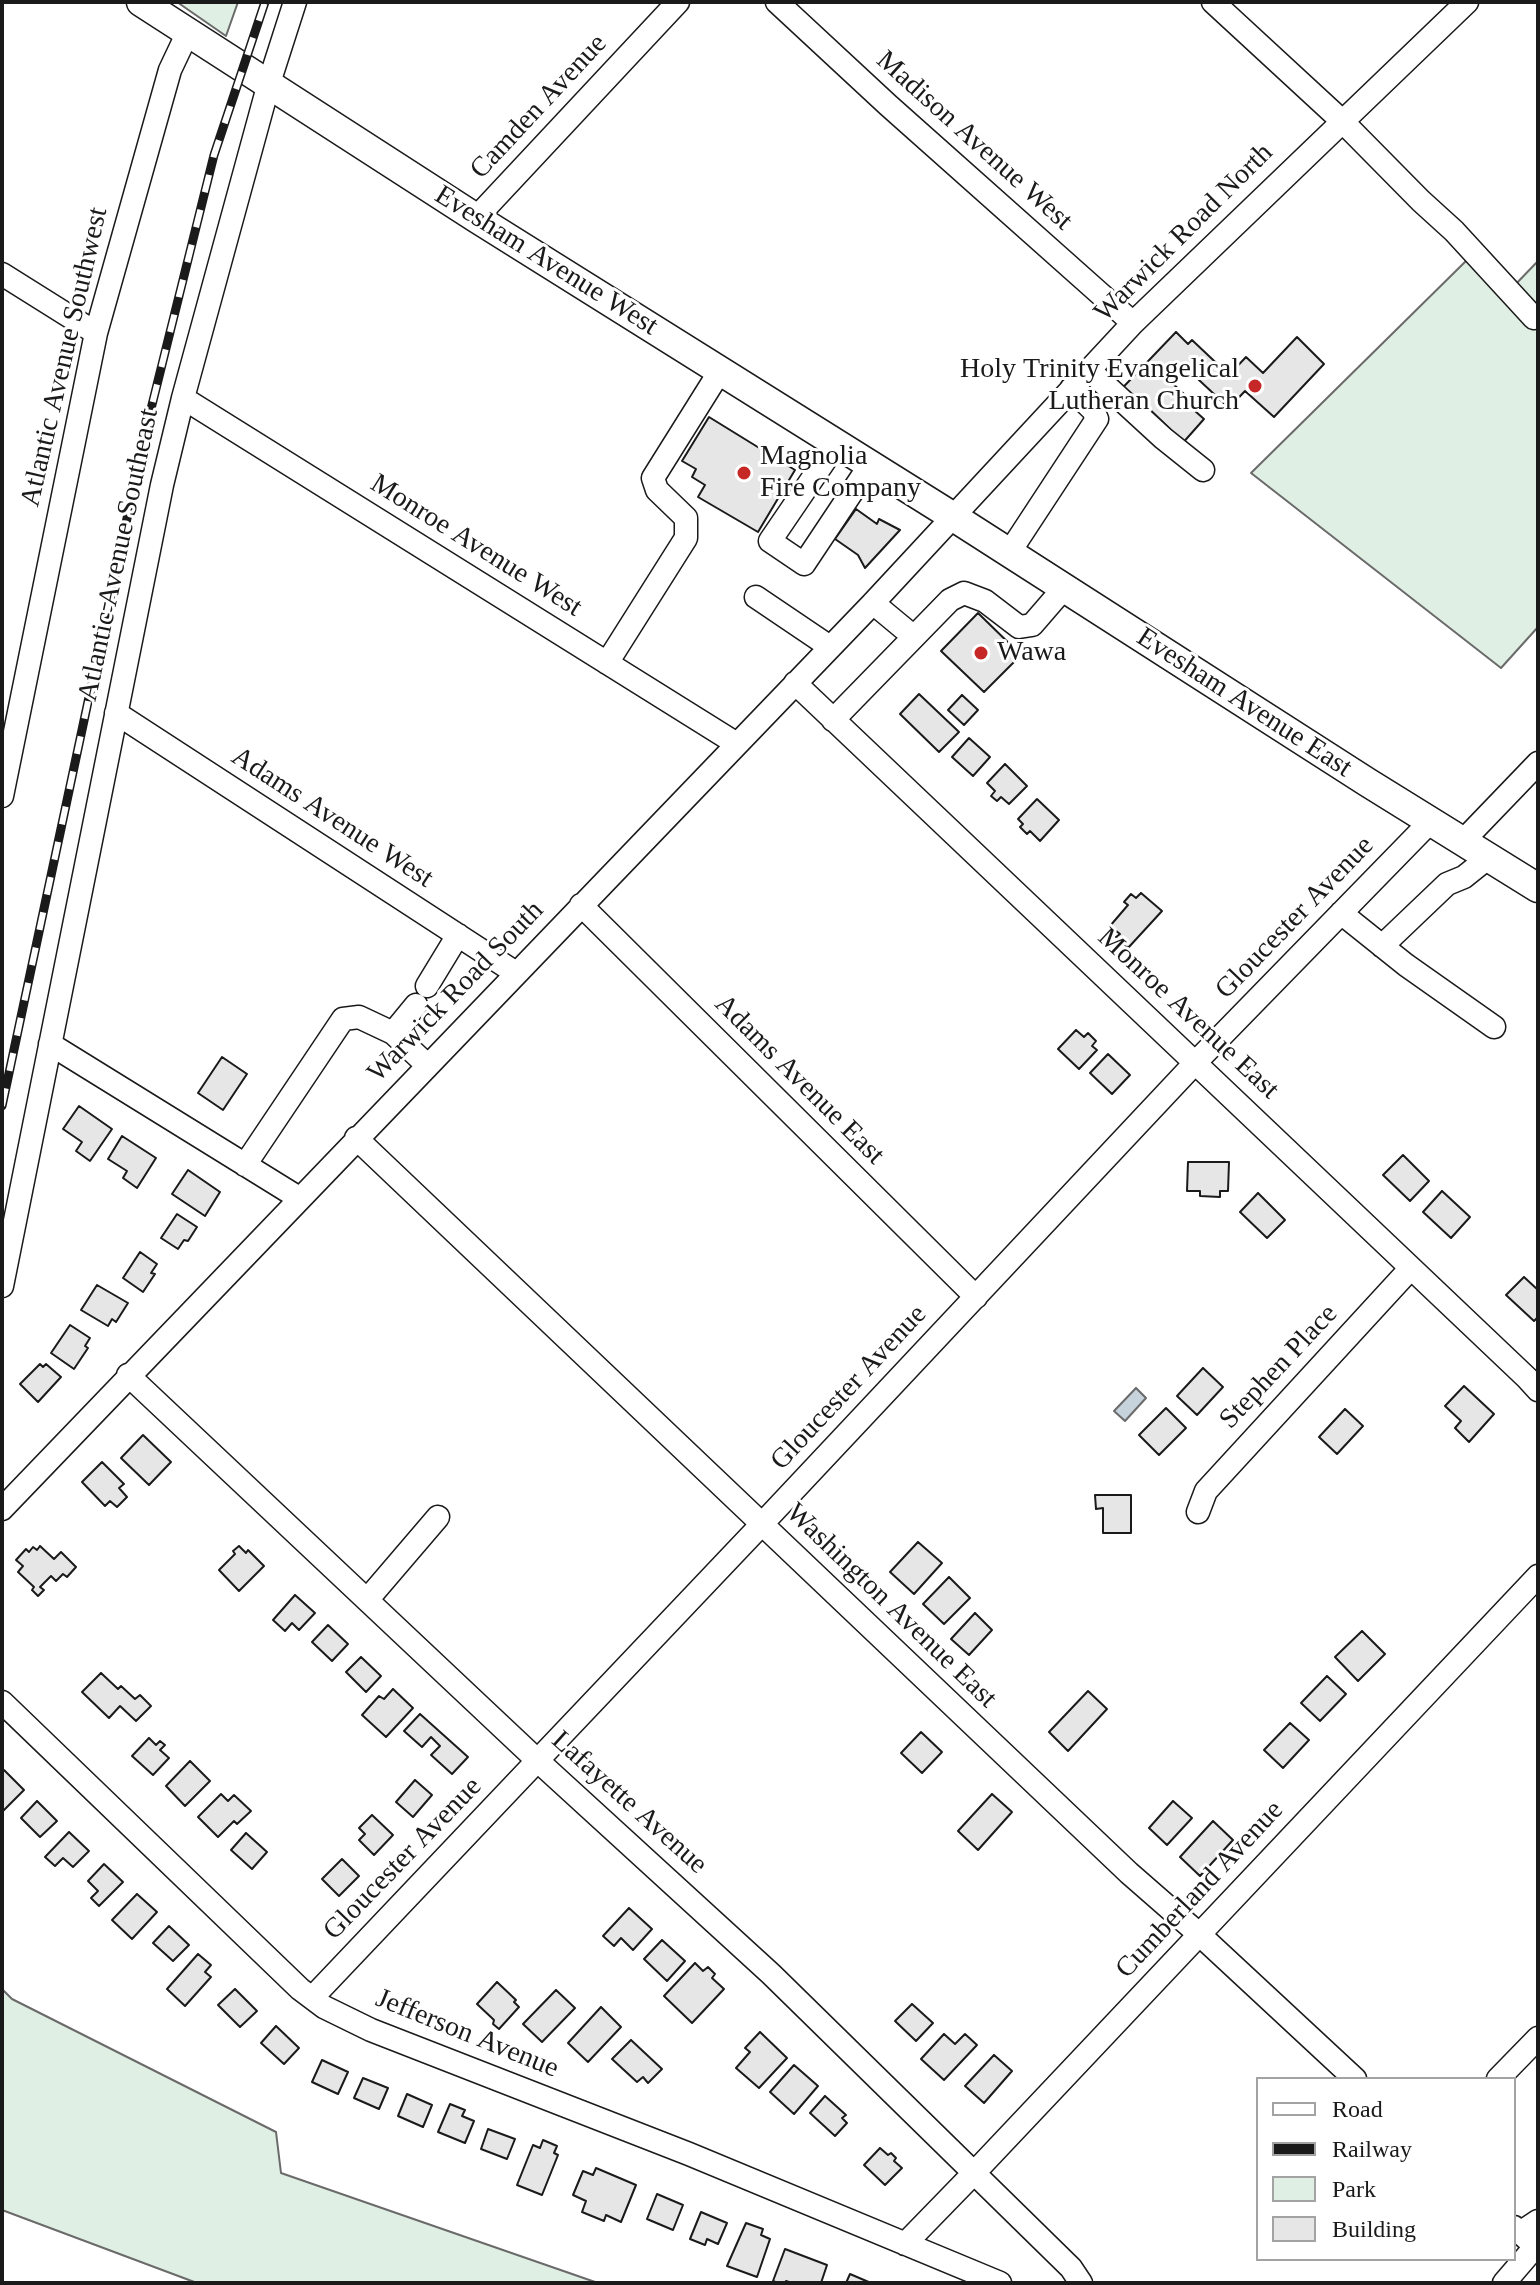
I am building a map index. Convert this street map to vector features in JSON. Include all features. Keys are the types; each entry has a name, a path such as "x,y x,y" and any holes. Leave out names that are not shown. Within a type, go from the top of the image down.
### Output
{"main road":[{"name":"Evesham Avenue West","path":"150,5 476,218 952,516"},
{"name":"Evesham Avenue East","path":"952,516 1538,888"}],"street":[{"name":"Atlantic Avenue Southeast","path":"2,1286 162,485 269,83 295,2"},
{"name":"Camden Avenue","path":"476,218 678,2"},
{"name":"Madison Avenue West","path":"777,2 1133,323"},
{"path":"1213,2 1342,121 1454,231 1534,318 1538,316"},
{"name":"Warwick Road North","path":"952,516 1133,323 1467,2"},
{"name":"Atlantic Avenue Southwest","path":"2,796 96,333 170,70 188,32"},
{"path":"2,274 96,333"},
{"path":"1089,370 1203,470"},
{"path":"607,663 686,538 686,518 657,490 653,478 720,371"},
{"path":"1009,553 1097,419 1093,410 1071,389"},
{"name":"Monroe Avenue West","path":"183,398 737,744"},
{"path":"836,444 770,541 804,564 870,465"},
{"name":"Warwick Road South","path":"2,1509 873,603 952,516"},
{"path":"833,720 950,600 964,593 985,601 1019,627 1032,625 1064,588"},
{"path":"756,597 830,647"},
{"path":"873,603 914,637"},
{"name":"Monroe Avenue East","path":"795,683 1538,1390"},
{"name":"Adams Avenue West","path":"116,713 516,973"},
{"path":"1463,841 1538,763"},
{"name":"Gloucester Avenue","path":"312,1998 1195,1063 1431,821"},
{"path":"1382,946 1447,884 1464,877 1489,857"},
{"name":"Adams Avenue East","path":"581,905 976,1297"},
{"path":"1341,913 1494,1027"},
{"path":"393,1033 421,996 458,935"},
{"path":"245,1165 343,1019 359,1017 393,1033 427,1065"},
{"path":"50,1044 299,1198"},
{"name":"Washington Avenue East","path":"356,1138 1129,1873 1353,2077"},
{"name":"Stephen Place","path":"1198,1512 1206,1491 1411,1268"},
{"name":"Lafayette Avenue","path":"128,1375 538,1761 771,1974 1071,2268 1081,2283"},
{"path":"367,1600 438,1517"},
{"name":"Cumberland Avenue","path":"905,2244 1538,1576"},
{"name":"Jefferson Avenue","path":"2,1702 300,1989 324,2007 371,2030 689,2154 1000,2283"},
{"path":"1500,2077 1538,2038"},
{"path":"1516,2260 1529,2235"},
{"path":"1504,2283 1515,2261"}],"green space":[{"path":"177,2 238,2 226,36"},
{"path":"1469,258 1512,288 1538,261 1538,627 1501,668 1251,473"},
{"path":"2,1989 12,1999 276,2132 281,2173 598,2283 197,2283 2,2210"}],"shaded area":[{"path":"1136,1388 1146,1398 1125,1421 1114,1411"}],"building":[{"name":"Holy Trinity Evangelical Lutheran Church","path":"1176,332 1188,344 1192,340 1229,375 1246,357 1263,373 1297,337 1324,364 1274,417 1245,391 1229,408 1185,367 1171,382 1198,407 1195,411 1204,419 1181,445 1169,434 1172,431 1139,399 1124,416 1109,402"},
{"name":"Magnolia Fire Company","path":"709,417 795,470 758,532 698,497 705,485 692,477 696,469 682,461"},
{"path":"856,509 877,524 879,519 900,530 865,568 858,555 835,539"},
{"name":"Wawa","path":"978,613 1021,655 984,692 941,651"},
{"path":"919,694 959,732 939,752 900,714"},
{"path":"962,695 978,710 964,725 948,710"},
{"path":"969,738 990,757 973,776 952,757"},
{"path":"1005,764 1027,786 1009,804 1001,797 997,801 991,796 995,791 987,783"},
{"path":"1037,799 1059,820 1040,841 1030,831 1027,834 1020,827 1023,824 1018,819"},
{"path":"1141,893 1162,911 1128,948 1116,937 1120,934 1110,926 1128,905 1124,902 1131,894 1136,898"},
{"path":"1076,1030 1084,1037 1088,1033 1096,1041 1092,1046 1097,1050 1079,1069 1058,1049"},
{"path":"1108,1054 1130,1075 1112,1094 1090,1073"},
{"path":"222,1057 247,1074 223,1110 198,1093"},
{"path":"79,1106 112,1129 90,1161 76,1151 82,1142 63,1129"},
{"path":"122,1136 156,1158 137,1188 123,1178 127,1171 108,1159"},
{"path":"1403,1155 1429,1181 1410,1201 1383,1175"},
{"path":"1188,1162 1229,1162 1228,1191 1220,1191 1220,1197 1200,1196 1200,1191 1187,1191"},
{"path":"188,1170 220,1192 205,1216 172,1194"},
{"path":"1442,1191 1470,1217 1451,1238 1423,1212"},
{"path":"1258,1193 1285,1220 1267,1238 1240,1212"},
{"path":"177,1214 197,1227 178,1249 161,1238"},
{"path":"140,1252 157,1264 151,1273 155,1274 143,1292 123,1278"},
{"path":"1524,1277 1538,1290 1538,1317 1534,1321 1506,1295"},
{"path":"97,1285 128,1303 116,1322 112,1319 108,1326 81,1310"},
{"path":"70,1325 90,1338 85,1346 88,1348 74,1369 51,1353"},
{"path":"40,1364 43,1367 46,1364 61,1377 38,1402 20,1384"},
{"path":"1203,1368 1223,1387 1197,1415 1177,1396"},
{"path":"1464,1386 1494,1414 1469,1442 1455,1428 1461,1421 1445,1406"},
{"path":"1166,1408 1186,1428 1159,1455 1139,1435"},
{"path":"1345,1409 1363,1426 1337,1454 1319,1437"},
{"path":"143,1435 171,1462 149,1485 121,1458"},
{"path":"102,1462 124,1484 119,1488 127,1497 117,1507 110,1501 105,1506 82,1482"},
{"path":"1095,1495 1131,1495 1131,1533 1103,1533 1103,1508 1096,1509"},
{"path":"918,1542 942,1563 914,1594 890,1572"},
{"path":"40,1546 54,1559 61,1552 76,1567 67,1577 63,1574 56,1581 51,1576 40,1587 44,1590 38,1596 32,1590 34,1587 18,1572 23,1566 16,1560 26,1549 29,1552 33,1547 37,1550"},
{"path":"239,1546 246,1553 248,1550 264,1566 239,1591 219,1570"},
{"path":"949,1577 970,1598 944,1624 923,1604"},
{"path":"295,1595 315,1613 299,1630 292,1623 285,1631 273,1620"},
{"path":"975,1613 992,1630 969,1655 951,1639"},
{"path":"328,1625 348,1644 332,1661 312,1642"},
{"path":"1362,1631 1385,1654 1358,1681 1335,1657"},
{"path":"361,1657 381,1676 366,1692 346,1672"},
{"path":"101,1673 118,1689 121,1686 135,1699 140,1695 151,1706 136,1721 120,1706 109,1718 82,1692"},
{"path":"1327,1676 1346,1694 1320,1721 1301,1703"},
{"path":"393,1689 413,1708 386,1737 362,1715 379,1696 384,1699"},
{"path":"1088,1691 1107,1709 1068,1751 1049,1732"},
{"path":"420,1714 468,1757 452,1774 431,1755 440,1746 431,1737 422,1747 404,1731"},
{"path":"1290,1723 1309,1740 1283,1768 1264,1750"},
{"path":"921,1732 942,1752 922,1773 901,1753"},
{"path":"149,1738 156,1745 160,1741 165,1745 160,1750 169,1758 153,1775 132,1756"},
{"path":"190,1761 210,1781 185,1806 166,1786"},
{"path":"4,1770 24,1790 2,1812 2,1772"},
{"path":"415,1780 432,1795 413,1817 396,1802"},
{"path":"221,1794 228,1801 234,1795 251,1811 237,1824 234,1821 218,1837 198,1817"},
{"path":"992,1794 1012,1812 978,1850 958,1831"},
{"path":"37,1801 57,1821 40,1837 21,1818"},
{"path":"1173,1801 1192,1818 1167,1845 1149,1828"},
{"path":"372,1815 393,1835 374,1855 359,1840 365,1834 359,1828"},
{"path":"1213,1821 1233,1840 1200,1876 1180,1857"},
{"path":"69,1832 89,1851 73,1867 63,1858 55,1866 45,1857"},
{"path":"246,1833 267,1852 252,1869 231,1850"},
{"path":"342,1859 359,1876 339,1896 322,1879"},
{"path":"104,1864 123,1882 99,1906 91,1898 98,1891 88,1881"},
{"path":"137,1894 157,1912 132,1939 112,1920"},
{"path":"629,1908 652,1929 633,1950 621,1938 614,1946 603,1936"},
{"path":"169,1926 189,1945 173,1961 153,1943"},
{"path":"662,1940 685,1961 667,1981 644,1959"},
{"path":"198,1954 211,1965 205,1972 211,1977 185,2006 167,1989"},
{"path":"695,1963 703,1971 708,1967 715,1974 712,1978 724,1989 692,2023 664,1996"},
{"path":"497,1982 519,2007 499,2029 477,2004"},
{"path":"235,1989 257,2011 240,2027 218,2005"},
{"path":"556,1990 575,2008 542,2042 523,2024"},
{"path":"912,2004 933,2023 916,2041 895,2021"},
{"path":"601,2007 621,2027 588,2062 568,2043"},
{"path":"276,2026 299,2048 284,2064 261,2043"},
{"path":"760,2032 787,2058 759,2088 736,2068 750,2052 745,2048"},
{"path":"944,2034 955,2044 965,2034 977,2045 944,2080 921,2059"},
{"path":"631,2040 662,2069 648,2083 643,2077 637,2082 612,2059"},
{"path":"994,2055 1012,2071 984,2103 965,2086"},
{"path":"322,2060 348,2072 338,2094 312,2082"},
{"path":"794,2065 818,2086 794,2114 770,2092"},
{"path":"363,2078 388,2088 379,2109 354,2098"},
{"path":"407,2094 432,2105 423,2127 398,2116"},
{"path":"825,2096 846,2115 842,2118 847,2123 835,2136 810,2113"},
{"path":"450,2104 465,2110 462,2116 474,2121 465,2143 438,2132"},
{"path":"488,2129 515,2139 507,2159 481,2149"},
{"path":"543,2140 557,2146 554,2153 558,2155 542,2195 517,2185 533,2145 540,2148"},
{"path":"880,2148 888,2155 891,2153 902,2168 885,2185 864,2165"},
{"path":"596,2168 636,2185 621,2222 606,2215 604,2221 582,2212 586,2201 573,2195 583,2171 593,2175"},
{"path":"657,2194 683,2205 673,2230 647,2219"},
{"path":"701,2212 727,2223 718,2244 707,2239 705,2245 690,2239"},
{"path":"746,2223 763,2229 761,2235 770,2239 757,2277 727,2266"},
{"path":"785,2249 827,2265 821,2283 773,2281"},
{"path":"850,2274 871,2283 846,2283"}],"railway":[{"path":"2,1106 146,429 214,155 265,2"}],"place":[{"name":"Holy Trinity Evangelical Lutheran Church","path":"1255,386"},
{"name":"Magnolia Fire Company","path":"744,473"},
{"name":"Wawa","path":"981,653"}]}
